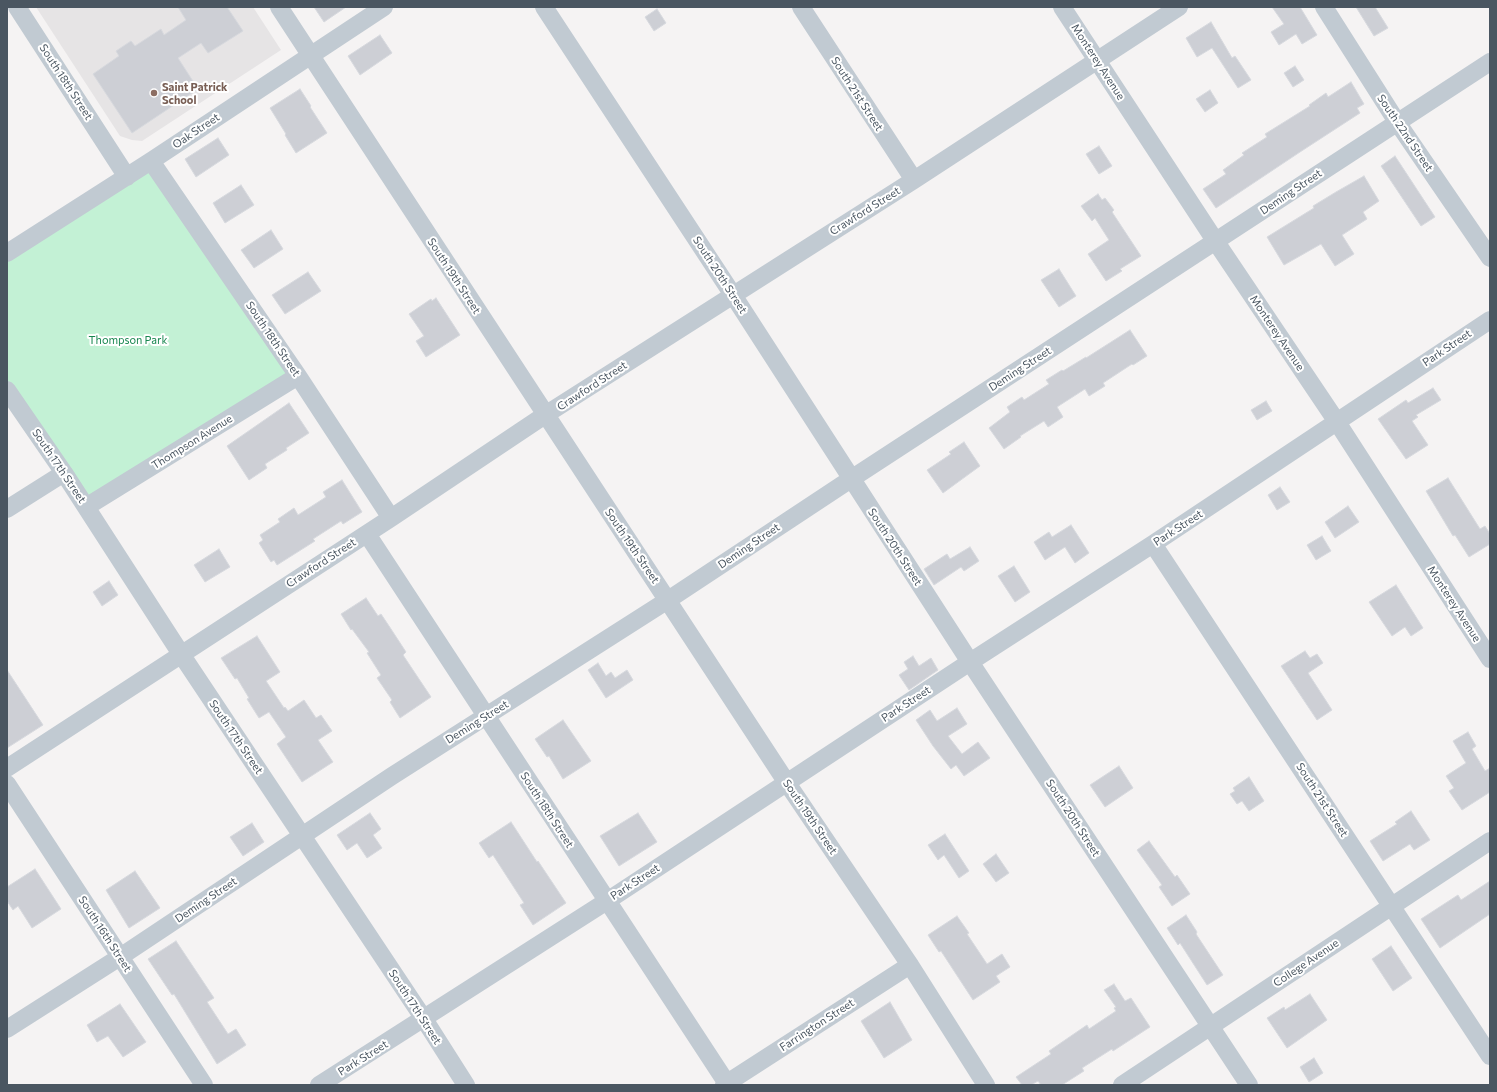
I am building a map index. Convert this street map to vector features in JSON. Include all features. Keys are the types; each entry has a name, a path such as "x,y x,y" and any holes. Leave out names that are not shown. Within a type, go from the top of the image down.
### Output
{"street":[{"name":"South 18th Street","path":"17,7 127,177"},
{"name":"South 19th Street","path":"279,7 545,415 787,782 910,965 986,1085"},
{"name":"Oak Street","path":"7,253 127,177 384,7"},
{"name":"South 20th Street","path":"544,7 733,295 970,662 1249,1085"},
{"name":"South 21st Street","path":"801,7 914,180"},
{"name":"Monterey Avenue","path":"1062,7 1216,242 1337,422 1490,659"},
{"name":"Crawford Street","path":"7,768 367,534 545,415 914,180 1179,7"},
{"name":"South 22nd Street","path":"1324,7 1397,122 1490,258"},
{"name":"Deming Street","path":"7,1029 120,957 392,776 668,600 1490,62"},
{"name":"South 18th Street","path":"151,161 298,376 391,518"},
{"name":"Park Street","path":"319,1085 607,901 970,662 1153,544 1490,320"},
{"name":"Thompson Avenue","path":"86,507 298,376"},
{"name":"South 17th Street","path":"7,390 64,473 181,654 424,1019 466,1085"},
{"path":"7,509 64,473"},
{"name":"South 18th Street","path":"367,534 726,1084"},
{"name":"South 21st Street","path":"1153,544 1490,1056"},
{"name":"South 16th Street","path":"7,784 204,1085"},
{"name":"College Avenue","path":"1122,1085 1490,840"},
{"name":"Farrington Street","path":"726,1084 910,965"}],"shaded area":[{"name":"Saint Patrick School","path":"36,7 253,7 281,50 142,141 132,140 120,136"}],"green space":[{"name":"Thompson Park","path":"151,161 298,376 86,507 7,390 7,253"}],"building":[{"path":"178,7 227,7 243,31 208,53 201,43 178,58 198,89 132,133 93,74 119,56 116,51 131,41 135,46 161,29 164,35 186,20"},
{"path":"314,7 346,7 324,22"},
{"path":"1272,7 1300,7 1317,35 1302,44 1296,34 1279,45 1271,32 1284,24"},
{"path":"1356,7 1375,7 1388,28 1374,36"},
{"path":"657,9 666,23 654,31 645,17"},
{"path":"1211,22 1232,58 1235,56 1251,80 1238,88 1212,48 1197,57 1186,38"},
{"path":"380,35 392,53 360,75 348,56"},
{"path":"1295,66 1304,80 1293,87 1284,73"},
{"path":"1351,82 1364,104 1357,108 1360,113 1216,208 1203,189 1226,174 1223,170 1244,155 1242,153 1267,137 1265,134 1310,106 1309,105 1326,93 1328,97"},
{"path":"300,89 327,133 296,153 270,108"},
{"path":"1210,90 1218,103 1205,112 1196,99"},
{"path":"218,138 229,155 196,177 185,159"},
{"path":"1099,146 1112,166 1099,174 1086,154"},
{"path":"1395,156 1435,217 1421,226 1381,166"},
{"path":"1364,176 1379,201 1363,212 1367,219 1342,235 1354,254 1335,266 1321,244 1284,265 1267,237 1314,208 1313,206"},
{"path":"241,185 254,205 225,223 213,203"},
{"path":"1098,194 1102,200 1105,198 1114,210 1112,212 1141,256 1120,269 1122,271 1106,281 1088,254 1109,240 1095,218 1092,221 1081,206"},
{"path":"271,230 283,249 254,268 241,250"},
{"path":"1059,269 1076,296 1059,307 1041,280"},
{"path":"308,272 321,291 285,314 272,295"},
{"path":"436,298 460,335 426,357 416,341 424,336 409,314 431,299 432,301"},
{"path":"1130,330 1147,356 1103,383 1105,386 1089,396 1085,389 1057,407 1063,417 1048,427 1044,421 1020,436 1021,437 1004,449 989,428 1010,412 1007,407 1022,397 1024,400 1049,384 1046,380 1086,358"},
{"path":"1433,388 1441,400 1416,415 1418,417 1412,421 1428,445 1406,459 1378,419 1406,400 1408,403"},
{"path":"1266,401 1272,411 1257,420 1251,410"},
{"path":"289,403 309,433 286,448 287,450 265,464 267,468 249,480 227,446"},
{"path":"964,442 980,466 943,493 927,470 951,454 949,452"},
{"path":"1448,478 1480,529 1485,526 1490,534 1490,544 1469,557 1455,535 1453,536 1426,491"},
{"path":"342,480 362,512 343,524 341,521 313,539 315,541 277,565 274,560 271,562 259,543 263,540 260,535 280,522 278,519 294,508 298,515 326,497 323,492"},
{"path":"1280,487 1290,502 1277,510 1268,495"},
{"path":"1348,506 1359,522 1335,538 1325,522"},
{"path":"1071,525 1089,553 1075,563 1065,547 1045,560 1034,542 1049,532 1052,537"},
{"path":"1322,536 1331,551 1316,560 1307,545"},
{"path":"970,547 979,561 964,571 961,567 934,585 924,569 947,554 950,559"},
{"path":"219,549 230,567 205,582 194,565"},
{"path":"1014,566 1030,592 1015,602 998,576"},
{"path":"109,581 118,595 102,606 93,592"},
{"path":"1396,585 1423,628 1411,636 1405,627 1392,636 1369,602"},
{"path":"366,598 378,616 381,614 391,629 406,652 403,655 431,697 400,718 390,702 392,700 377,678 381,675 367,653 369,652 352,629 351,630 341,614"},
{"path":"257,636 280,672 266,681 284,708 285,707 288,711 304,700 316,718 321,715 332,731 318,740 333,762 302,782 277,744 286,737 269,712 259,718 247,699 249,698 237,678 235,679 221,658"},
{"path":"1305,651 1310,658 1317,654 1323,663 1308,673 1332,710 1317,720 1281,666"},
{"path":"913,656 919,666 931,658 938,670 909,690 899,675 908,669 904,662"},
{"path":"598,663 606,676 611,672 615,678 627,670 633,680 606,698 588,670"},
{"path":"7,670 43,725 7,748"},
{"path":"957,708 967,724 948,736 962,754 978,742 990,758 964,776 956,765 951,769 933,746 916,720 930,710 937,721"},
{"path":"563,720 591,761 563,779 549,756 547,757 535,739"},
{"path":"1468,732 1476,746 1472,749 1485,771 1490,768 1490,792 1462,810 1449,791 1454,788 1446,776 1466,763 1453,741"},
{"path":"1119,766 1133,788 1105,807 1090,785"},
{"path":"1249,777 1264,801 1249,811 1242,801 1237,804 1230,794 1235,791 1233,788"},
{"path":"1411,811 1430,840 1414,850 1410,844 1383,861 1370,841 1397,824 1395,822"},
{"path":"370,813 381,829 373,835 382,848 367,858 357,843 347,850 337,835"},
{"path":"638,813 657,842 619,866 600,836"},
{"path":"511,822 566,903 533,925 520,905 524,903 493,855 489,858 479,843"},
{"path":"252,823 264,842 243,856 230,837"},
{"path":"945,834 969,871 959,878 944,855 938,860 928,845"},
{"path":"1149,841 1175,877 1177,875 1190,894 1172,906 1159,887 1162,885 1137,850"},
{"path":"996,854 1009,873 996,882 983,864"},
{"path":"35,869 61,909 32,928 18,906 13,910 7,901 7,887"},
{"path":"135,871 160,908 129,928 106,890"},
{"path":"1490,881 1490,914 1440,948 1421,919 1458,895 1461,900"},
{"path":"1186,915 1197,932 1196,934 1223,975 1207,985 1180,943 1178,945 1167,928"},
{"path":"957,916 987,964 1002,954 1010,967 996,976 1000,982 973,1000 941,951 939,952 928,935"},
{"path":"176,941 214,998 207,1002 228,1034 236,1029 246,1045 217,1064 174,994 172,995 148,959"},
{"path":"1391,946 1412,978 1393,991 1372,959"},
{"path":"1114,984 1125,1001 1131,998 1150,1027 1113,1051 1112,1049 1082,1068 1084,1071 1062,1085 1041,1085 1038,1081 1031,1085 1022,1085 1016,1077 1051,1054 1049,1051 1087,1025 1089,1029 1116,1011 1114,1008 1116,1007 1104,990"},
{"path":"1310,994 1327,1020 1287,1048 1267,1018 1284,1007 1285,1010"},
{"path":"890,1002 912,1040 884,1058 861,1021"},
{"path":"120,1004 146,1042 123,1057 108,1036 97,1042 87,1025"},
{"path":"1314,1058 1323,1073 1309,1082 1300,1067"}],"place":[{"name":"Saint Patrick School","path":"154,93"}]}
